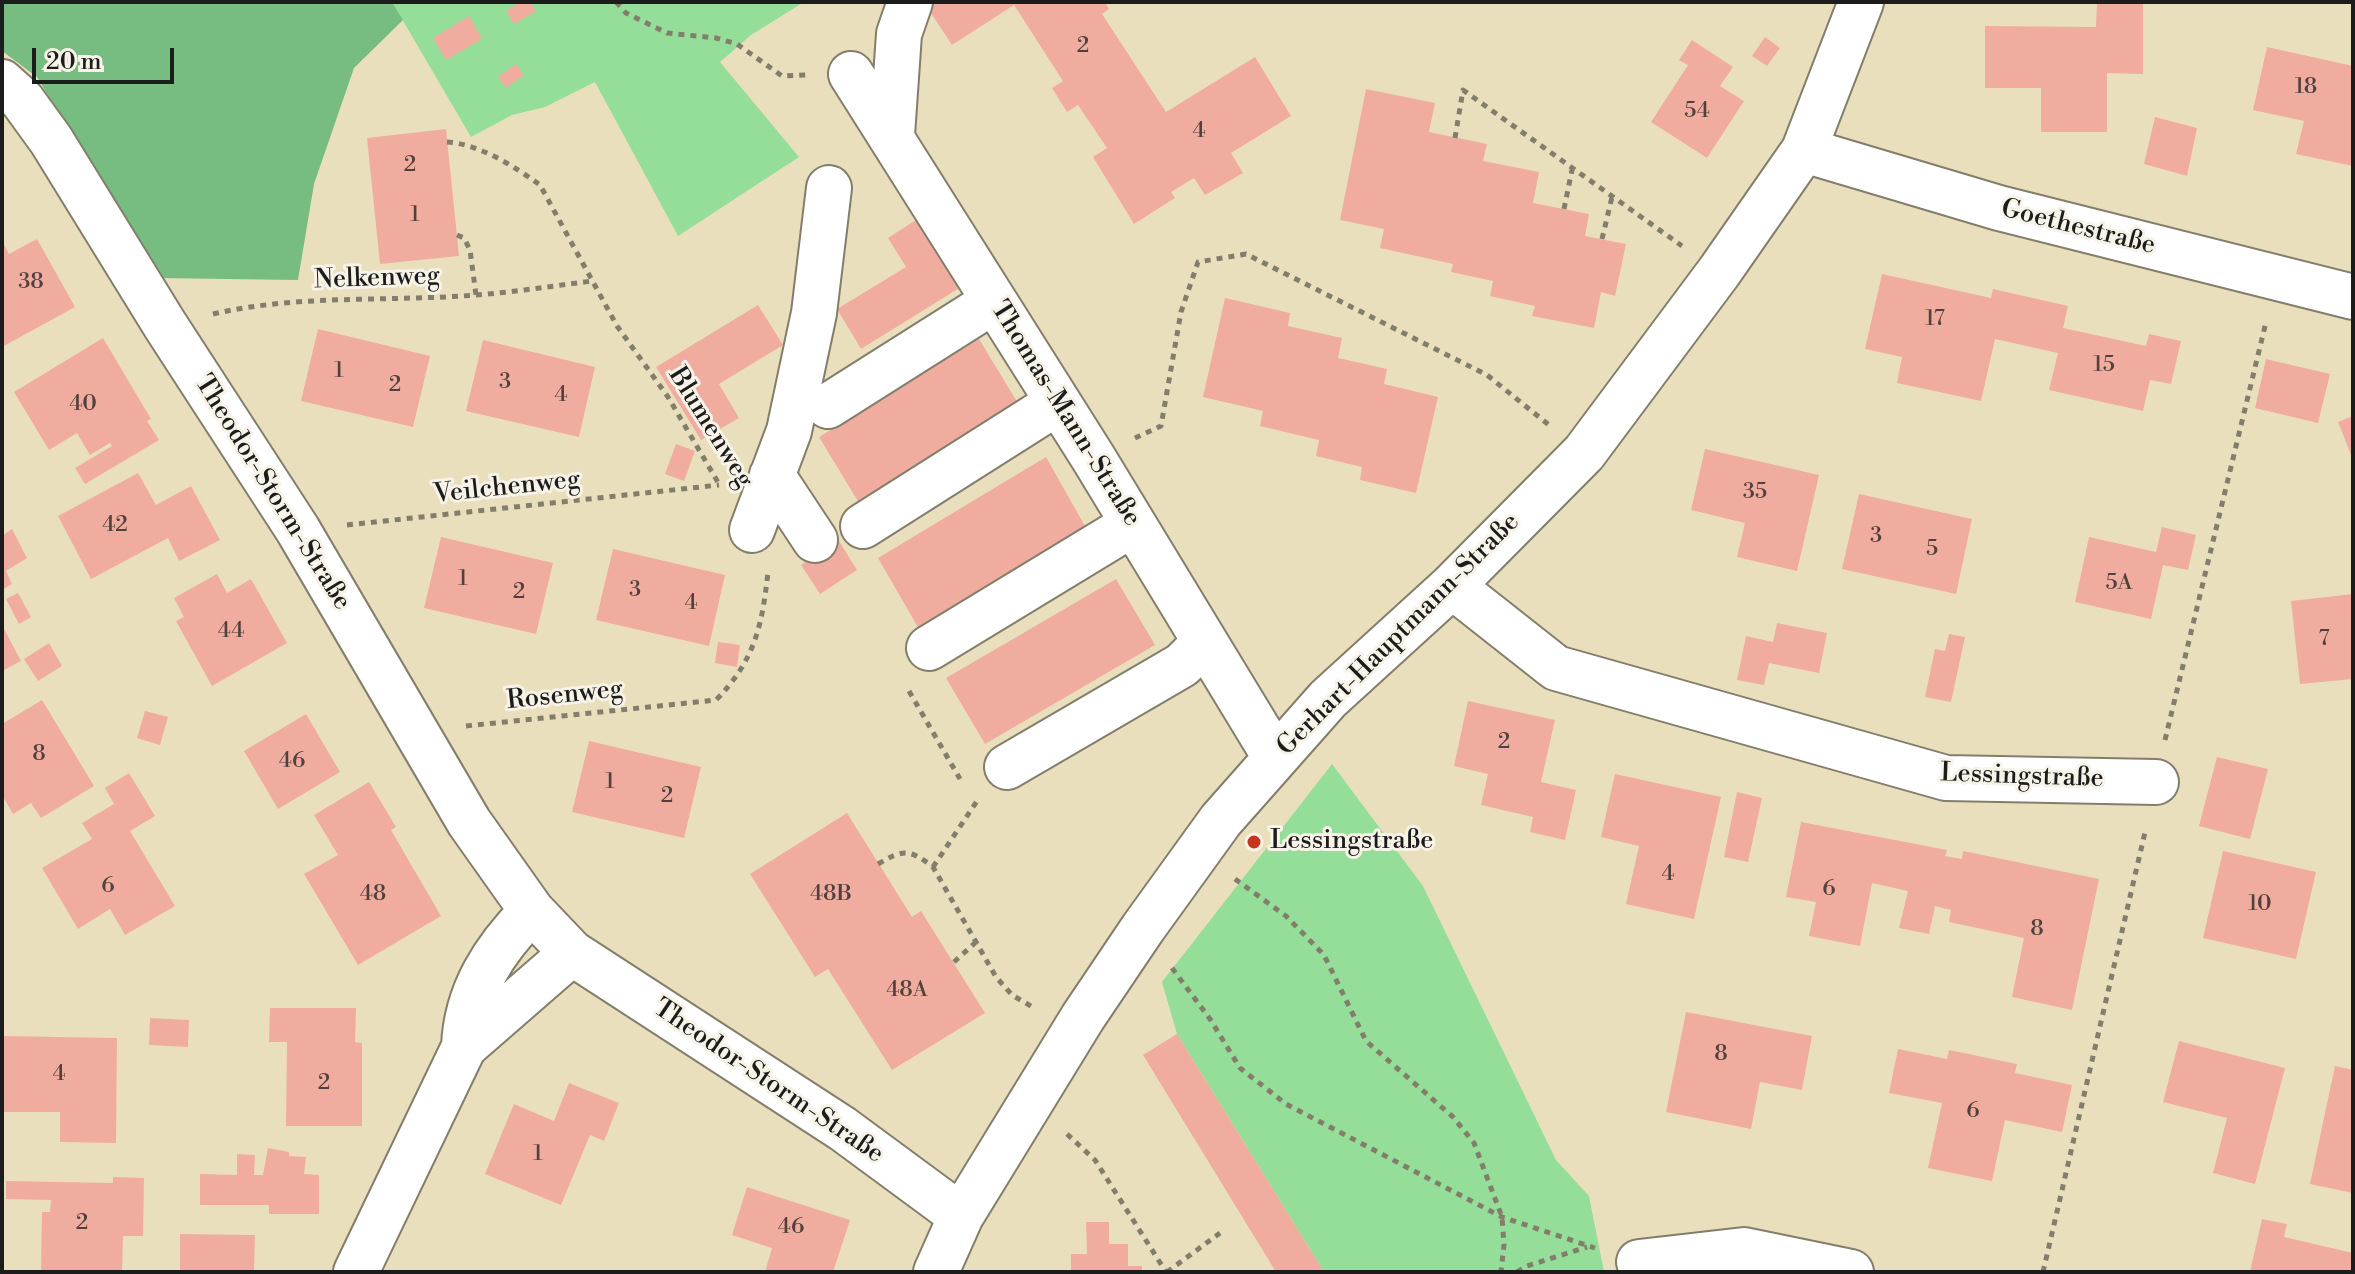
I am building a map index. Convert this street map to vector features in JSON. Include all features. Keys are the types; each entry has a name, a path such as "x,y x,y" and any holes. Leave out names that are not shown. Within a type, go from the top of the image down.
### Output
{"street":[{"path":"892,135 899,34 910,2"},
{"name":"Gerhart-Hauptmann-Straße","path":"936,1272 961,1216 1075,1031 1143,928 1221,820 1328,699 1452,586 1584,453 1719,272 1804,150 1861,2"},
{"name":"Thomas-Mann-Straße","path":"851,74 1094,459 1275,757"},
{"name":"Theodor-Storm-Straße","path":"2,82 22,100 51,140 165,325 298,530 469,822 532,911 572,953 843,1129 961,1216"},
{"name":"Goethestraße","path":"1804,150 1999,208 2353,297"},
{"path":"752,530 789,431 814,313 829,188"},
{"path":"828,406 994,301"},
{"path":"863,526 1057,403"},
{"path":"772,475 815,540"},
{"path":"929,648 1133,524"},
{"name":"Lessingstraße","path":"1452,586 1556,668 1946,778 2156,782"},
{"path":"1007,767 1182,665 1205,642"},
{"path":"464,1047 465,1021 486,969 506,937 532,911"},
{"path":"356,1272 464,1047 572,953"},
{"path":"1639,1262 1744,1250 1851,1272"}],"path":[{"path":"616,2 626,13 667,33 716,38 737,44 751,57 782,76 851,74"},
{"path":"1455,138 1463,90 1719,272"},
{"name":"Blumenweg","path":"447,142 464,143 522,172 540,185 617,326 668,397 720,485 752,530 769,573 755,645 738,678 716,700"},
{"path":"1564,209 1572,170"},
{"path":"1602,239 1612,197"},
{"path":"457,235 464,238 470,250 476,295"},
{"path":"1094,459 1161,426 1181,312 1198,262 1246,254 1487,375 1584,453"},
{"name":"Nelkenweg","path":"165,325 234,309 313,301 476,295 592,281"},
{"name":"Veilchenweg","path":"298,530 720,485"},
{"path":"929,648 903,662 901,677 975,804"},
{"name":"Rosenweg","path":"417,731 716,700"},
{"path":"933,867 975,804 1007,767"},
{"path":"878,864 896,853 904,852 917,855 933,867 996,977 1012,995 1075,1031"},
{"path":"1198,852 1286,916 1324,955 1366,1041 1453,1117 1474,1143 1502,1217 1504,1245 1501,1272"},
{"path":"1143,928 1210,1019 1240,1068 1286,1104 1502,1217 1639,1262"},
{"path":"954,962 976,942"},
{"path":"1032,1101 1095,1160 1166,1272 1220,1233"},
{"path":"1517,1272 1589,1246"}],"green space":[{"path":"2,2 392,2 403,20 354,68 314,184 298,280 156,278 37,77 2,51"},
{"path":"392,2 804,2 751,35 720,62 799,157 678,236 595,82 545,107 512,115 471,137"},
{"path":"1332,764 1423,886 1556,1160 1589,1196 1604,1272 1324,1272 1177,1034 1162,982"}],"building":[{"path":"520,2 530,2 536,11 514,24 506,11"},
{"path":"1105,2 1109,9 1102,14 1166,112 1255,57 1291,116 1231,153 1243,173 1205,195 1194,178 1171,192 1175,198 1134,224 1093,157 1107,148 1078,105 1067,112 1052,88 1063,81 1014,5 952,45 925,4"},
{"path":"2097,2 2143,2 2143,74 2107,73 2107,132 2041,132 2041,88 1985,88 1985,26 2096,27"},
{"path":"469,16 482,39 446,60 433,38"},
{"path":"1765,37 1780,48 1767,66 1752,56"},
{"path":"1692,40 1733,67 1720,86 1744,101 1707,158 1651,122 1688,65 1679,60"},
{"path":"2267,47 2353,66 2353,166 2296,154 2304,121 2253,110"},
{"path":"516,64 524,75 506,88 498,77"},
{"path":"1366,89 1435,103 1429,132 1487,144 1483,161 1539,172 1533,203 1589,214 1585,236 1626,244 1615,296 1601,292 1594,328 1532,316 1535,306 1490,296 1493,281 1451,272 1453,264 1380,248 1384,229 1340,220"},
{"path":"2155,117 2197,128 2187,176 2144,164"},
{"path":"446,129 459,256 380,264 367,138"},
{"path":"919,218 961,287 861,349 837,309 906,267 888,238"},
{"path":"37,239 75,307 2,347 2,241 9,254"},
{"path":"1882,274 1991,298 1993,289 2068,306 2063,328 2146,346 2149,334 2181,341 2171,384 2150,380 2143,411 2049,390 2058,353 1995,339 1981,401 1897,383 1902,357 1865,349"},
{"path":"1225,298 1290,313 1288,326 1342,338 1338,358 1387,369 1384,384 1438,397 1416,493 1360,480 1362,467 1316,456 1319,440 1260,426 1263,411 1203,397"},
{"path":"758,305 783,345 719,384 739,418 701,440 656,367"},
{"path":"318,329 430,356 413,427 301,401"},
{"path":"103,338 151,419 147,421 159,440 85,484 75,468 112,446 110,443 90,455 77,433 49,450 14,392"},
{"path":"979,339 1019,405 859,503 819,437"},
{"path":"483,340 595,367 579,437 466,411"},
{"path":"2266,359 2330,374 2318,423 2255,408"},
{"path":"2353,416 2353,460 2338,422"},
{"path":"676,444 695,451 684,481 665,474"},
{"path":"1705,449 1819,475 1797,571 1737,557 1745,523 1691,510"},
{"path":"1046,457 1086,528 919,629 878,558"},
{"path":"138,473 156,505 191,486 220,540 179,561 168,538 91,579 58,516"},
{"path":"1859,494 1972,519 1956,594 1842,569"},
{"path":"2162,527 2196,535 2188,570 2163,565 2151,619 2075,602 2089,537 2156,552"},
{"path":"12,529 27,558 6,571 12,584 2,590 2,536"},
{"path":"441,537 553,563 536,634 424,608"},
{"path":"839,541 857,570 820,594 801,565"},
{"path":"613,549 725,575 709,646 596,620"},
{"path":"217,574 227,593 251,579 287,643 212,686 176,621 184,617 174,598"},
{"path":"1116,579 1155,645 985,744 946,678"},
{"path":"18,593 31,617 19,624 6,599"},
{"path":"2353,594 2353,679 2300,684 2291,601"},
{"path":"1777,623 1827,633 1819,673 1769,663 1764,685 1737,680 1746,636 1773,642"},
{"path":"2,625 21,661 2,671"},
{"path":"1949,634 1965,637 1951,702 1925,697 1935,649 1945,651"},
{"path":"718,642 740,645 737,667 715,663"},
{"path":"49,643 62,666 38,681 24,659"},
{"path":"42,700 94,786 41,818 31,803 13,814 2,795 2,724"},
{"path":"1468,701 1555,720 1541,782 1576,790 1565,840 1530,832 1533,817 1481,805 1488,774 1454,766"},
{"path":"145,711 168,717 160,745 137,738"},
{"path":"306,714 340,772 278,809 244,751"},
{"path":"589,741 701,767 684,838 572,812"},
{"path":"2217,757 2268,769 2250,839 2199,826"},
{"path":"129,773 155,816 130,831 175,906 125,935 110,909 78,929 42,868 92,839 82,823 114,804 105,788"},
{"path":"1615,774 1721,797 1694,919 1626,904 1639,846 1601,837"},
{"path":"369,782 396,827 391,830 441,916 358,965 304,874 338,855 314,815"},
{"path":"1737,792 1762,798 1748,862 1724,857"},
{"path":"847,813 912,917 921,911 985,1013 892,1070 828,969 815,977 750,874"},
{"path":"1801,822 1947,850 1945,856 1962,859 1963,851 2099,879 2072,1010 2012,997 2024,938 1949,922 1951,910 1935,906 1929,934 1899,928 1908,891 1872,883 1860,946 1809,936 1816,902 1786,897"},
{"path":"2223,851 2316,872 2296,959 2203,938"},
{"path":"270,1008 356,1008 355,1042 362,1043 362,1126 286,1126 287,1042 269,1042"},
{"path":"1686,1012 1812,1036 1802,1090 1760,1082 1751,1129 1666,1112"},
{"path":"150,1018 189,1020 188,1047 149,1045"},
{"path":"1177,1034 1324,1272 1276,1272 1143,1055"},
{"path":"2,1036 117,1038 116,1143 60,1142 60,1112 2,1112"},
{"path":"2179,1041 2285,1068 2255,1184 2213,1173 2227,1118 2163,1102"},
{"path":"1898,1049 1947,1059 1949,1050 2017,1064 2015,1073 2072,1085 2062,1132 2005,1120 1992,1181 1928,1168 1942,1103 1889,1093"},
{"path":"2335,1066 2353,1070 2353,1193 2310,1184"},
{"path":"569,1083 619,1103 604,1141 590,1135 561,1205 485,1174 514,1104 554,1121"},
{"path":"268,1148 289,1152 289,1156 306,1157 304,1174 319,1175 319,1214 269,1214 269,1205 200,1205 200,1174 237,1175 237,1154 255,1155 254,1175 263,1175"},
{"path":"113,1177 144,1178 143,1236 123,1236 122,1272 41,1272 42,1212 50,1212 51,1200 6,1199 6,1181 113,1183"},
{"path":"747,1187 850,1220 833,1272 765,1272 772,1248 732,1235"},
{"path":"2262,1219 2287,1224 2284,1237 2353,1253 2353,1272 2250,1272"},
{"path":"1086,1222 1109,1222 1109,1244 1128,1244 1128,1266 1142,1266 1142,1272 1071,1272 1071,1254 1087,1254"},
{"path":"180,1234 255,1235 254,1272 180,1272"}],"place":[{"name":"Lessingstraße","path":"1254,842"}]}
